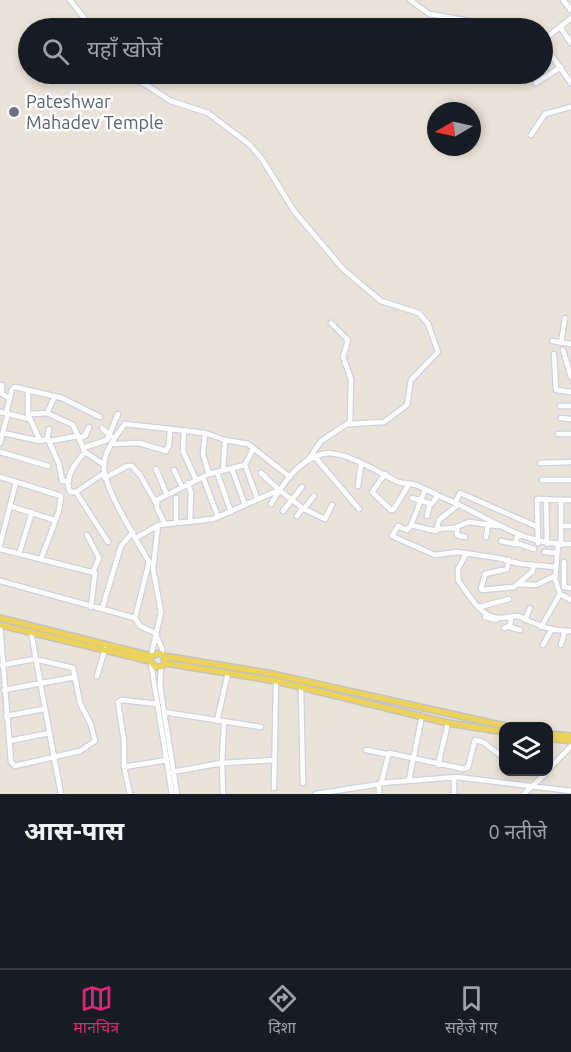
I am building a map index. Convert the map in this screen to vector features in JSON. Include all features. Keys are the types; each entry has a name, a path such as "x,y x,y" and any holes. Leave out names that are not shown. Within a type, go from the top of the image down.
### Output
{"main road":[{"path":"0,618 163,665 228,672 276,681 448,723 499,731"},
{"path":"0,625 151,660"},
{"path":"151,660 158,653 268,673 499,725"},
{"path":"163,655 163,665"},
{"path":"553,736 571,736"},
{"path":"553,737 571,741"}],"street":[{"path":"70,0 84,18"},
{"path":"410,0 429,14 452,18"},
{"path":"563,0 571,10"},
{"path":"553,33 571,18"},
{"path":"560,27 571,42"},
{"path":"553,56 571,83"},
{"path":"553,72 561,67"},
{"path":"145,84 171,101 208,113 249,144 262,159 294,211 357,283 381,301 417,312 426,321 438,352 411,380 407,405 384,422 349,424 321,441 308,460 279,490 271,504"},
{"path":"531,135 545,114 571,107"},
{"path":"561,343 565,318"},
{"path":"331,323 348,340 343,357 351,379 349,424"},
{"path":"552,341 571,344"},
{"path":"563,350 571,377"},
{"path":"554,354 556,390 571,392"},
{"path":"563,374 571,377"},
{"path":"2,386 2,394 10,398"},
{"path":"0,443 4,412 14,387 55,396 100,417"},
{"path":"28,390 29,417 40,441"},
{"path":"47,413 55,396"},
{"path":"0,401 8,405"},
{"path":"560,406 571,406"},
{"path":"4,412 29,417 47,413 75,427 84,450 104,464"},
{"path":"118,414 111,436 105,442 84,450 72,467 69,491 76,492 104,475 132,466 140,475 164,522"},
{"path":"561,418 571,419"},
{"path":"153,569 104,475 104,464 112,444 125,424 205,433 225,440 248,444 290,477"},
{"path":"3,433 40,441 85,436 88,427"},
{"path":"49,429 48,440 62,481 69,481"},
{"path":"102,429 111,436"},
{"path":"112,444 139,443 166,451 170,445 170,429"},
{"path":"184,431 183,451 196,480"},
{"path":"205,433 203,454 209,474"},
{"path":"558,434 571,434"},
{"path":"225,440 219,473 231,512"},
{"path":"156,505 167,495 189,486 196,480 204,479 209,474 245,465 254,450"},
{"path":"0,452 48,466"},
{"path":"308,460 331,454 362,464 397,482 425,490 489,519 497,526 538,543 571,544"},
{"path":"315,457 358,509"},
{"path":"540,463 571,462"},
{"path":"358,486 362,464"},
{"path":"245,465 257,498"},
{"path":"156,469 167,495"},
{"path":"232,469 245,505"},
{"path":"174,470 182,487"},
{"path":"261,473 303,509 325,519 332,505"},
{"path":"385,474 372,492 391,510 404,497 410,484"},
{"path":"0,477 61,496 59,510 41,559"},
{"path":"204,479 218,517"},
{"path":"542,480 571,480"},
{"path":"16,482 0,547 93,573 97,577 97,608"},
{"path":"189,486 190,522"},
{"path":"284,511 302,486"},
{"path":"97,608 121,546 134,535 164,522 190,522 218,517 279,490"},
{"path":"425,490 411,525 407,530 396,526 392,536 435,555 466,554 533,565 571,562"},
{"path":"76,492 108,542"},
{"path":"437,528 439,520 456,504 460,493 538,528"},
{"path":"297,516 314,496"},
{"path":"427,516 430,504 434,503 437,496"},
{"path":"176,498 176,522"},
{"path":"412,498 430,504"},
{"path":"538,543 537,499 571,500"},
{"path":"546,499 547,544"},
{"path":"541,627 560,594 555,576 561,526 561,500"},
{"path":"10,507 54,520"},
{"path":"19,554 32,512"},
{"path":"411,525 434,531 437,528 457,527 469,522 497,526"},
{"path":"157,526 153,569 161,612 151,660 167,760 177,794"},
{"path":"486,537 488,526"},
{"path":"561,526 571,526"},
{"path":"457,527 457,535 465,537"},
{"path":"87,535 99,558 93,573"},
{"path":"516,543 518,535"},
{"path":"501,541 534,549"},
{"path":"544,552 557,553"},
{"path":"466,554 457,574 461,585 492,617 503,618"},
{"path":"135,618 148,560 154,555"},
{"path":"509,560 507,569 485,574 482,590 513,587 530,572 533,565"},
{"path":"564,562 564,587 571,588"},
{"path":"524,572 530,572"},
{"path":"518,584 536,585 555,576"},
{"path":"0,582 135,618 140,626 156,635 163,655"},
{"path":"453,586 461,585"},
{"path":"560,594 571,600"},
{"path":"480,607 509,599"},
{"path":"525,620 530,608"},
{"path":"485,617 492,620 519,616 541,627 568,631 561,645"},
{"path":"511,617 506,627 520,630"},
{"path":"0,625 2,665 6,716 13,765 80,751 95,741 91,725 80,703 73,668 35,659 2,665"},
{"path":"543,645 552,629"},
{"path":"31,632 61,794"},
{"path":"97,676 105,649"},
{"path":"163,665 160,686 172,794"},
{"path":"217,721 228,672"},
{"path":"4,690 75,678"},
{"path":"274,788 276,681"},
{"path":"301,687 303,783"},
{"path":"130,794 124,767 124,741 118,702 122,700 157,704"},
{"path":"6,716 44,709"},
{"path":"164,712 261,727"},
{"path":"409,780 422,716"},
{"path":"223,794 224,722"},
{"path":"438,765 448,723"},
{"path":"366,750 392,753 438,765 466,769 477,728"},
{"path":"9,741 49,733"},
{"path":"475,740 483,742 499,754"},
{"path":"553,765 571,746"},
{"path":"379,794 387,754"},
{"path":"124,767 167,760"},
{"path":"171,772 222,763 274,760"},
{"path":"524,794 542,776"},
{"path":"454,777 454,794"},
{"path":"316,794 409,780 454,777 534,784 570,792"},
{"path":"544,787 544,794"}],"place":[{"name":"Pateshwar Mahadev Temple","path":"14,112"}]}
